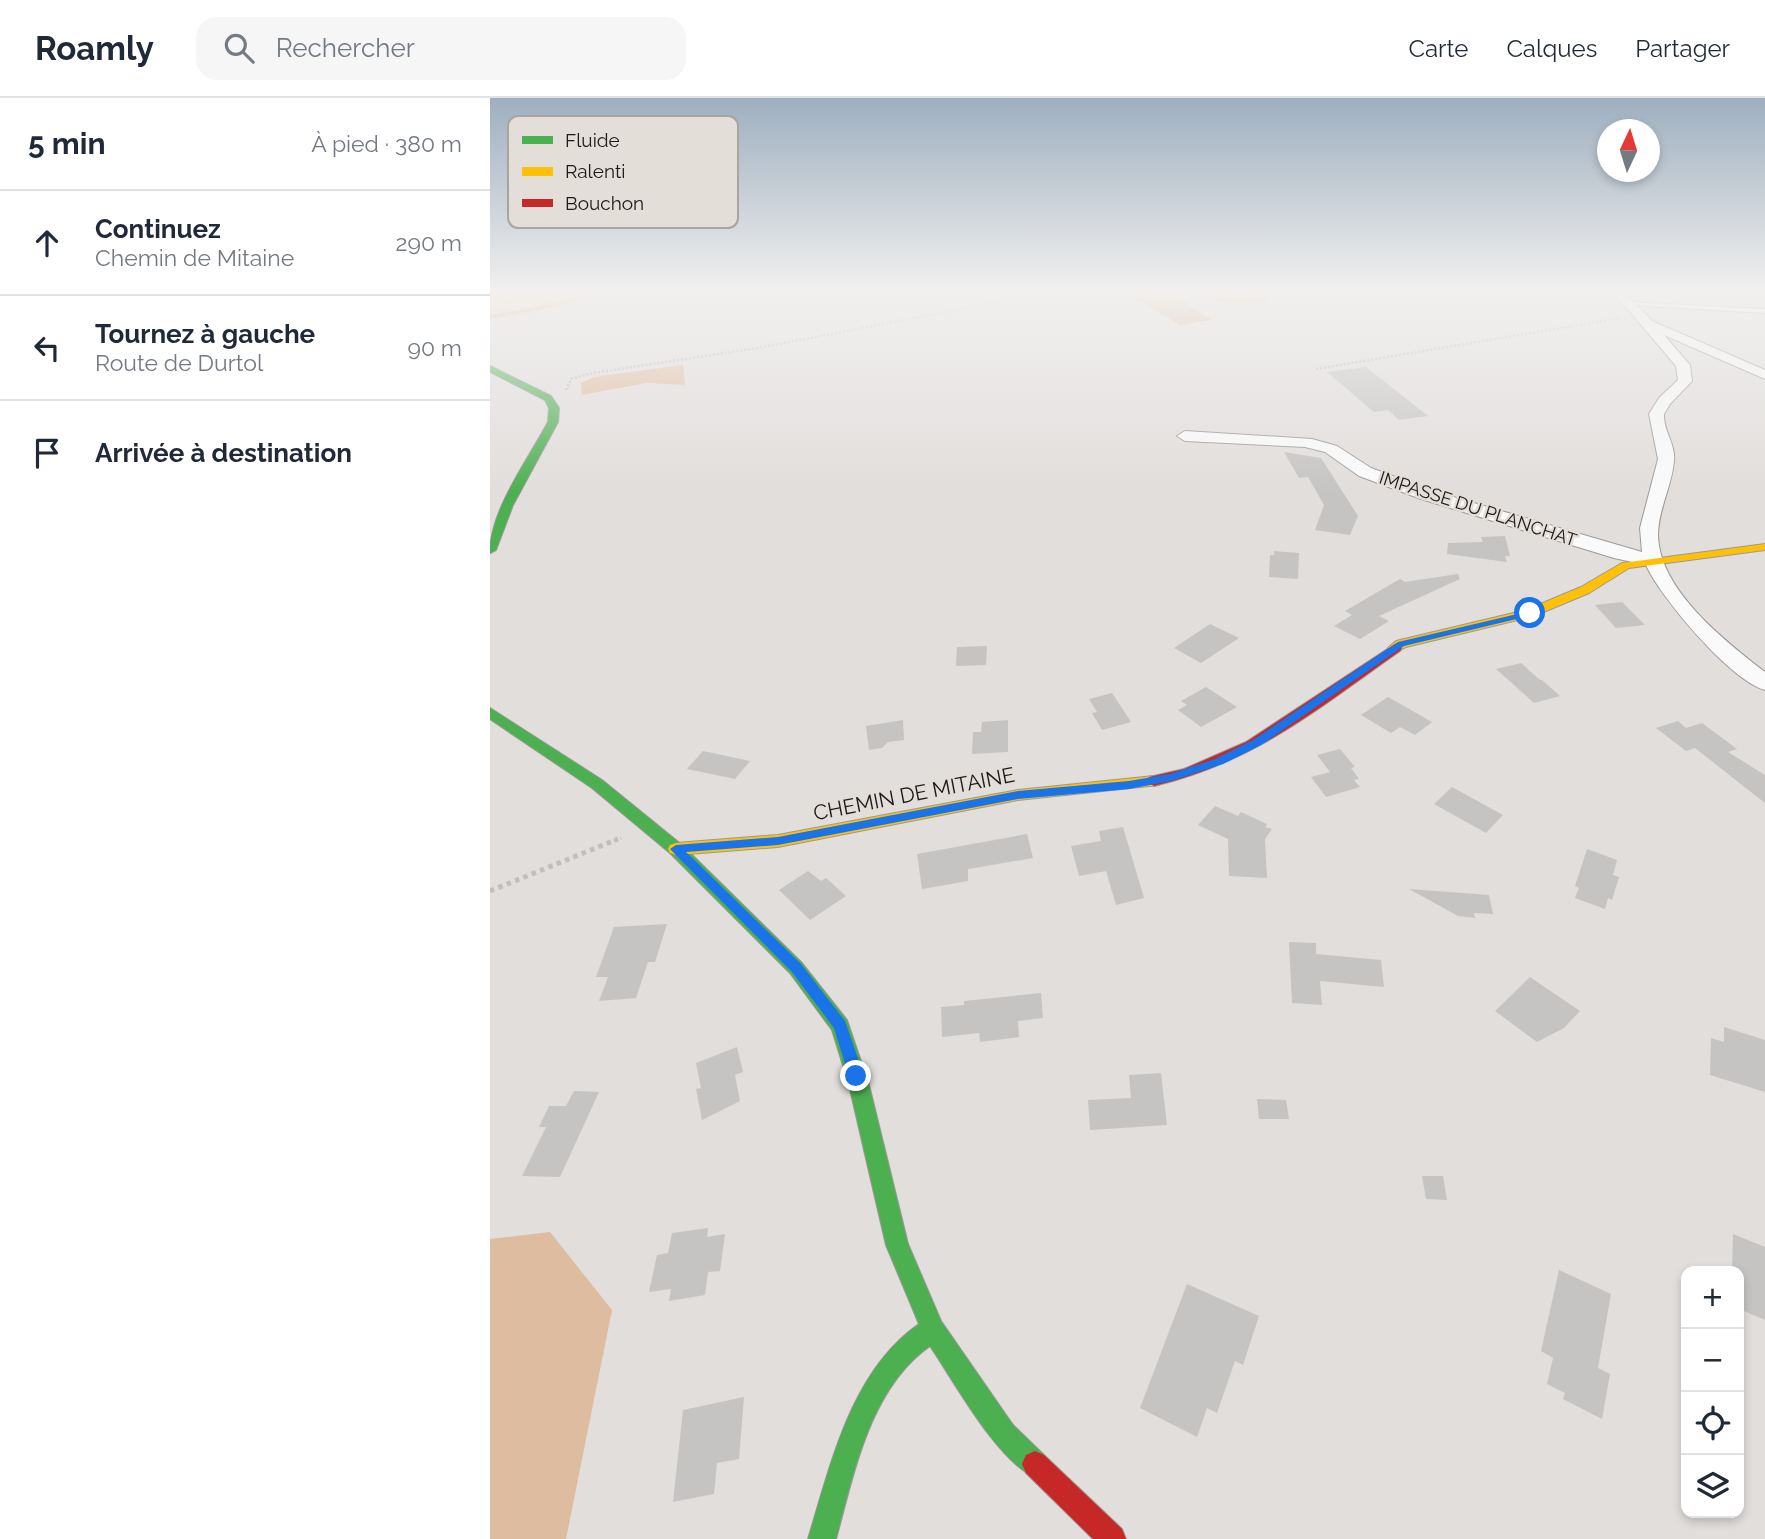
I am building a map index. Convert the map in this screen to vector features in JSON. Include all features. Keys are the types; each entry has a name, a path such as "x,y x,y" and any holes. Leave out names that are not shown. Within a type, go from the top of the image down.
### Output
{"street":[{"path":"1677,358 1683,365 1685,381 1659,407 1656,419 1667,455 1649,535 1651,560 1667,588 1690,614 1742,665 1765,683"},
{"path":"1731,358 1765,375"},
{"path":"490,369 548,398 552,405 553,422 508,505 490,550"},
{"name":"IMPASSE DU PLANCHAT","path":"1185,436 1306,442 1331,449 1366,472 1427,495 1621,554 1651,560"},
{"name":"CHEMIN DE MITAINE","path":"676,849 778,841 1018,795 1129,785 1191,772 1257,742 1401,644 1530,613 1585,590 1626,565 1765,547"},
{"path":"490,712 597,784 676,849 796,968 840,1026 859,1085 897,1245 933,1329 1004,1434 1112,1539"},
{"path":"822,1539 839,1483 876,1391 901,1355 933,1329"}],"path":[{"path":"552,405 567,399 565,388 571,379 593,373 690,358"},
{"path":"1316,369 1378,358"},
{"path":"490,891 648,827"}],"shaded area":[{"path":"683,365 685,385 646,383 582,395 581,383 594,377"},
{"path":"550,1232 612,1310 566,1539 490,1539 490,1239"}],"building":[{"path":"1366,367 1428,416 1399,420 1388,410 1374,412 1327,372"},
{"path":"1284,452 1321,458 1358,516 1350,535 1315,530 1324,505 1308,477 1299,478"},
{"path":"1505,536 1510,556 1505,556 1507,562 1447,554 1448,543 1483,542 1481,537"},
{"path":"1274,551 1299,553 1298,579 1269,577 1270,555 1274,555"},
{"path":"1458,574 1460,579 1379,616 1389,621 1360,639 1334,626 1352,615 1345,611 1400,579 1405,582"},
{"path":"1622,602 1645,625 1616,628 1595,605"},
{"path":"1210,624 1239,638 1201,663 1174,648"},
{"path":"987,646 986,665 956,666 957,647"},
{"path":"1521,663 1560,696 1534,703 1496,669"},
{"path":"1206,687 1237,707 1201,727 1178,710 1187,705 1181,701"},
{"path":"1112,693 1131,722 1102,730 1092,713 1097,712 1089,699"},
{"path":"1388,697 1432,722 1415,735 1400,727 1391,733 1361,715"},
{"path":"903,720 904,740 888,742 882,748 869,750 866,726"},
{"path":"1008,720 1008,752 972,754 973,732 981,732 982,722"},
{"path":"1678,721 1686,728 1702,723 1737,749 1728,752 1765,775 1765,803 1695,748 1686,751 1656,728"},
{"path":"1340,749 1355,767 1351,768 1359,779 1354,780 1360,787 1326,797 1311,777 1330,772 1317,755"},
{"path":"703,751 750,761 735,779 687,769"},
{"path":"1452,787 1503,815 1486,833 1434,804"},
{"path":"1215,806 1238,816 1241,812 1272,829 1265,839 1267,878 1229,876 1228,839 1198,825"},
{"path":"1123,827 1144,898 1116,905 1106,871 1079,876 1071,846 1101,841 1099,831"},
{"path":"1027,834 1033,858 968,869 968,881 922,889 917,854"},
{"path":"1587,849 1617,860 1613,875 1619,877 1612,900 1608,898 1605,909 1575,898 1579,888 1575,886"},
{"path":"808,871 821,881 826,878 846,896 810,920 779,890"},
{"path":"1409,889 1489,895 1493,914 1474,913 1475,918 1458,916"},
{"path":"667,924 655,962 648,962 636,998 599,1001 608,977 596,977 614,927"},
{"path":"1289,942 1316,943 1316,954 1381,960 1384,987 1320,981 1322,1005 1292,1003"},
{"path":"1530,977 1580,1011 1564,1028 1537,1042 1495,1011"},
{"path":"1041,993 1043,1018 1018,1021 1019,1037 980,1042 979,1033 942,1037 941,1007 964,1005 964,1001"},
{"path":"1724,1027 1765,1040 1765,1092 1710,1075 1711,1038 1724,1042"},
{"path":"737,1047 743,1072 735,1075 740,1101 702,1120 696,1089 701,1088 696,1063"},
{"path":"1161,1073 1167,1125 1090,1130 1088,1100 1131,1098 1129,1075"},
{"path":"574,1091 599,1092 560,1177 522,1176 546,1127 539,1127 549,1106 566,1106"},
{"path":"1257,1099 1286,1100 1289,1119 1259,1119"},
{"path":"1422,1176 1443,1176 1447,1200 1426,1199"},
{"path":"708,1228 707,1237 725,1234 720,1271 708,1272 705,1295 669,1301 671,1289 649,1292 657,1255 668,1253 672,1233"},
{"path":"1733,1234 1765,1247 1765,1320 1744,1311 1744,1266 1732,1266"},
{"path":"1559,1270 1611,1294 1598,1368 1610,1374 1602,1419 1563,1399 1565,1393 1547,1384 1553,1358 1541,1351"},
{"path":"1187,1284 1259,1316 1243,1365 1235,1361 1217,1413 1207,1408 1197,1437 1140,1408"},
{"path":"744,1397 739,1459 717,1463 714,1494 673,1502 683,1410"}],"traffic: fast":[{"path":"490,369 548,398 554,408 553,422 508,505 490,550"},
{"path":"490,712 597,784 676,849 796,968 840,1026 859,1085 897,1245 933,1329 1004,1434 1035,1464"},
{"path":"822,1539 852,1443 872,1397 899,1356 933,1329"}],"traffic: slow":[{"path":"1395,648 1401,644 1530,613 1585,590 1626,565 1765,547"},
{"path":"676,849 778,841 1018,795 1154,781"}],"traffic: jam":[{"path":"1154,781 1187,773 1251,746 1395,648"},
{"path":"1035,1464 1112,1539"}],"route":[{"path":"856,1076 840,1026 796,968 676,849 778,841 1018,795 1129,785 1171,778 1219,761 1257,742 1401,644 1530,613"}]}
